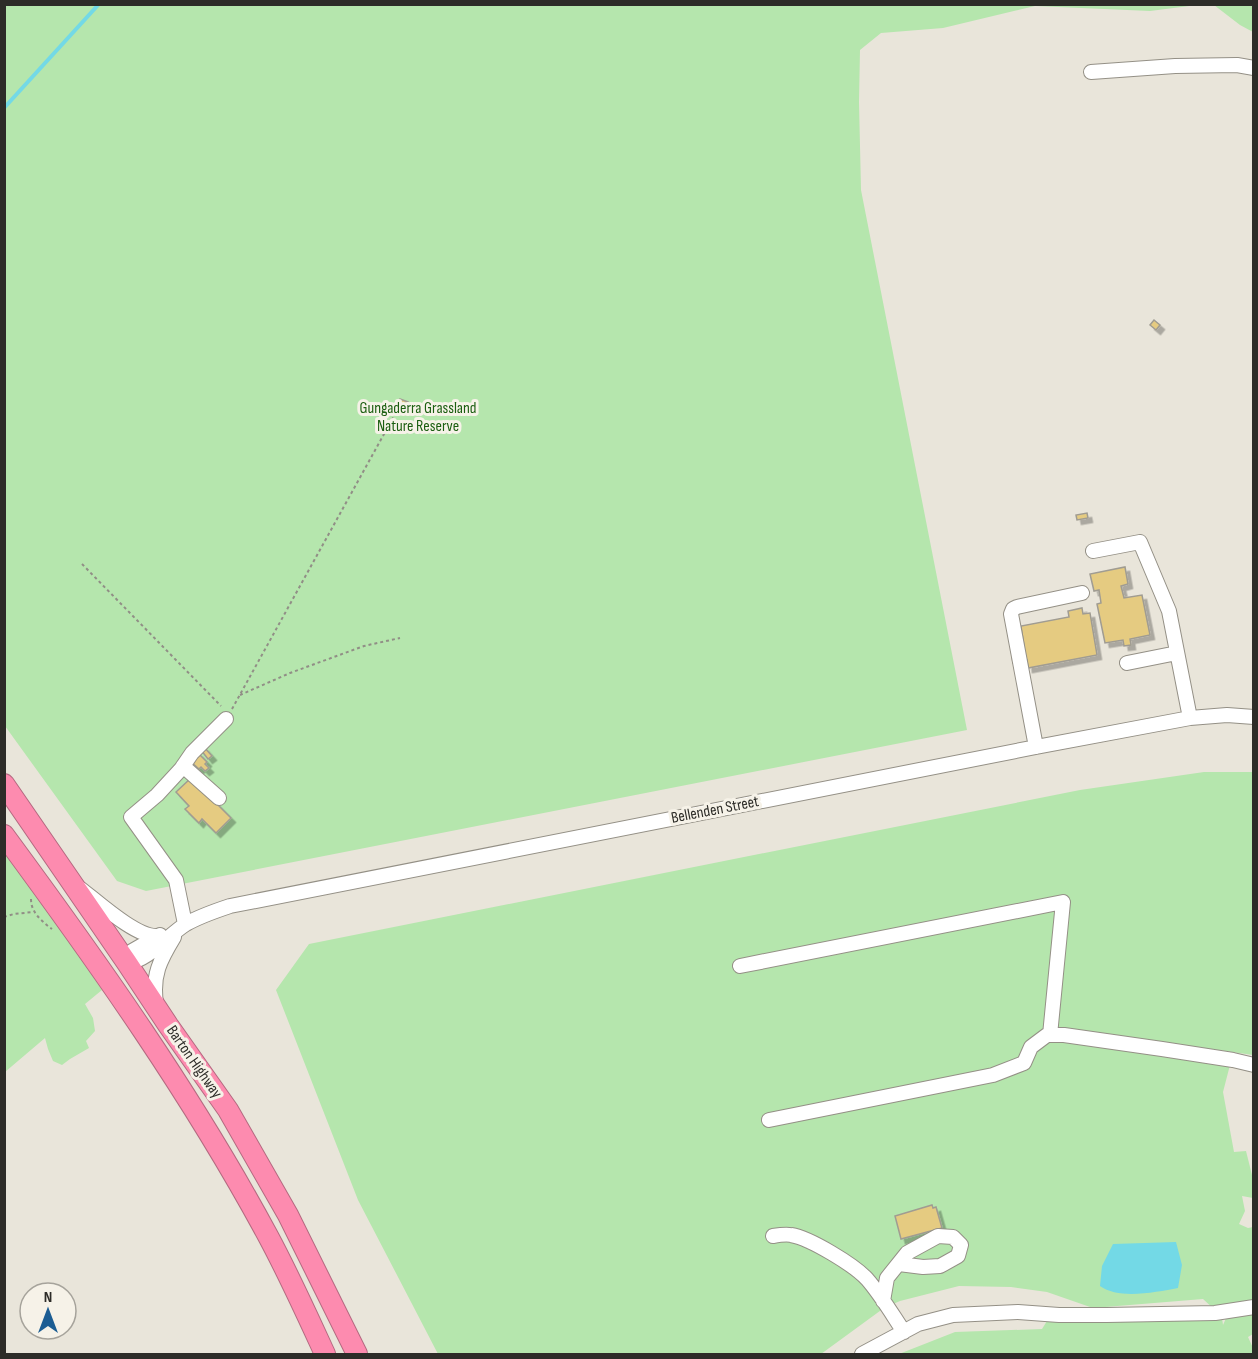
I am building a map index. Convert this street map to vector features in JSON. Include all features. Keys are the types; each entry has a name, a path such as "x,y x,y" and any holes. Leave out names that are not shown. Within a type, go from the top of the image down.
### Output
{"highway":[{"name":"Barton Highway","path":"4,784 228,1110 288,1215 357,1354"},
{"name":"Barton Highway","path":"4,835 137,1022 205,1126 268,1237 326,1354"},
{"path":"85,948 114,960 126,962 122,974 123,982 137,1022"}],"street":[{"path":"1091,72 1175,66 1237,65 1254,68"},
{"path":"1094,551 1140,542 1169,611 1190,718"},
{"path":"1036,747 1011,614 1017,606 1082,593"},
{"path":"1127,663 1177,653"},
{"path":"157,1008 154,989 156,974 162,959 182,927 176,880 131,817 157,795 192,753 228,717"},
{"name":"Bellenden Street","path":"126,962 132,951 158,936 216,911 246,903 1190,718 1254,717"},
{"path":"183,766 219,798"},
{"path":"72,882 135,929 150,936 158,936"},
{"path":"740,966 1063,902 1050,1035"},
{"name":"Bellenden Street","path":"126,962 139,960 182,927"},
{"path":"769,1120 993,1075 1024,1063 1031,1047 1047,1035 1064,1035 1151,1047 1254,1065"},
{"path":"773,1236 792,1235 813,1243 865,1277 904,1332"},
{"path":"883,1301 887,1278 899,1263"},
{"path":"862,1354 918,1324 953,1316 1018,1312 1083,1315 1215,1313 1254,1307"}],"path":[{"path":"82,564 228,717 394,416"},
{"path":"240,695 363,646 400,638"},
{"path":"4,917 33,912"}],"green space":[{"name":"Gungaderra Grassland Nature Reserve","path":"4,5 1197,5 1150,11 1035,6 943,28 881,33 860,50 861,190 967,730 146,891 117,881 5,726"},
{"path":"1214,5 1253,5 1253,32 1240,25"},
{"path":"1204,772 1253,772 1253,1055 1065,1028 1064,1039 1230,1065 1223,1092 1234,1152 1246,1151 1253,1179 1253,1198 1242,1196 1245,1211 1239,1224 1248,1228 1253,1227 1253,1300 1215,1310 1203,1299 1093,1308 1047,1292 1011,1287 959,1286 900,1301 884,1308 821,1354 438,1354 358,1200 276,990 309,944 1080,790"},
{"path":"4,852 52,915 102,990 85,1004 93,1018 95,1031 86,1041 89,1048 62,1065 53,1061 45,1038 5,1072"},
{"path":"1253,1313 1253,1334 1248,1337 1253,1354 899,1354 955,1332 1042,1329 1047,1321 1222,1318 1223,1325 1227,1316"}],"water":[{"path":"1176,1242 1182,1265 1178,1288 1127,1294 1117,1293 1100,1286 1102,1266 1113,1244"}],"building":[{"path":"1154,320 1160,325 1156,330 1150,325"},
{"path":"400,399 408,402 404,410 397,407"},
{"path":"1087,513 1088,518 1077,520 1076,515"},
{"path":"1125,567 1128,584 1121,586 1124,598 1142,595 1150,635 1130,639 1131,645 1124,646 1123,640 1105,643 1097,604 1101,603 1099,590 1094,591 1090,574"},
{"path":"1082,608 1083,614 1090,613 1097,655 1028,668 1027,660 1013,663 1011,649 1024,646 1021,626 1069,617 1068,611"},
{"path":"204,747 212,756 208,759 201,750"},
{"path":"198,753 207,762 205,764 209,768 205,771 190,761"},
{"path":"191,778 231,818 216,833 202,819 199,823 185,809 189,806 176,792"},
{"path":"932,1205 933,1208 936,1207 942,1228 901,1239 895,1216"}],"waterway":[{"path":"4,108 99,4"}]}
